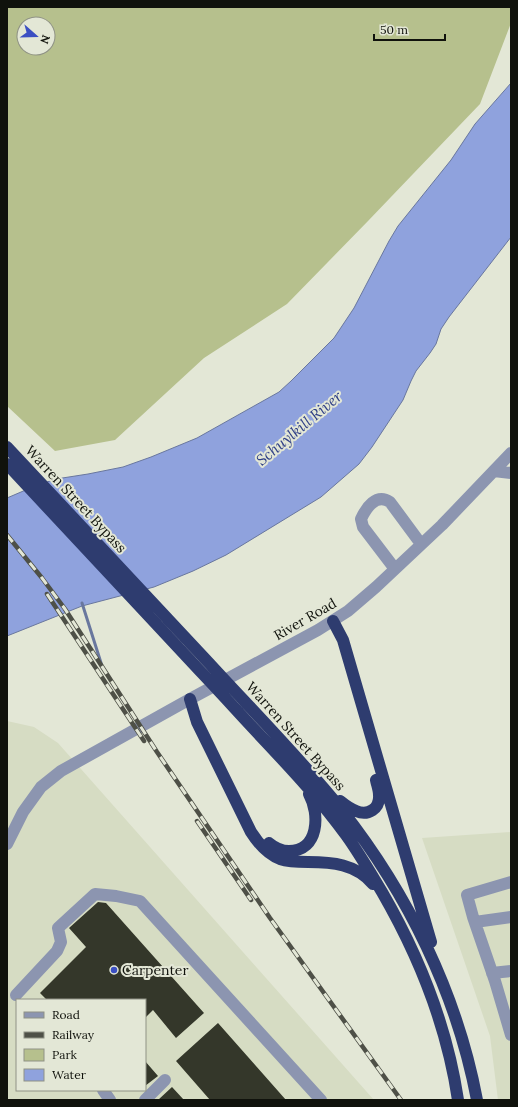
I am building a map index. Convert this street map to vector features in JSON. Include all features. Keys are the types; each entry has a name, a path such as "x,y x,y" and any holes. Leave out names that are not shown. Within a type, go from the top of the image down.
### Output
{"highway":[{"name":"Warren Street Bypass","path":"7,447 234,699 346,835 388,902 411,946 433,1001 453,1069 458,1100"},
{"name":"Warren Street Bypass","path":"7,464 234,699 306,767 355,828 389,878 424,940 435,964 454,1014 469,1065 477,1100"},
{"path":"322,786 349,808 360,813 370,812 377,806 379,798 378,789 335,642 333,621"},
{"path":"333,621 343,640 445,990"},
{"path":"190,699 204,719 262,835 272,845 280,850 297,850 307,845 314,834 316,827 313,804 297,775"},
{"path":"190,699 197,722 251,832 261,846 274,856 287,861 333,862 350,867 370,881 388,902"}],"street":[{"name":"River Road","path":"7,844 24,812 41,787 61,771 333,621 360,602 451,516 511,454"},
{"path":"494,471 511,474"},
{"path":"395,569 363,527 360,519 368,506 380,499 386,499 390,502 421,544"},
{"path":"511,882 467,895 511,1035"},
{"path":"15,995 57,951 61,942 58,928 95,894 140,900 321,1100"},
{"path":"475,922 511,917"},
{"path":"492,973 511,971"},
{"path":"145,1100 164,1080"},
{"path":"104,1091 110,1100"}],"shaded area":[{"path":"7,721 34,727 58,743 374,1100 7,1100"},
{"path":"511,832 511,1100 498,1100 490,1036 422,838"}],"green space":[{"path":"7,7 511,7 511,23 480,104 287,304 204,358 115,440 55,451 7,406"}],"water":[{"name":"Schuylkill River","path":"511,83 511,237 449,317 441,329 436,344 416,371 403,400 359,464 321,497 226,555 193,571 154,587 82,606 7,636 7,498 56,479 123,467 151,457 197,438 279,392 334,338 354,308 398,226 451,160 475,124"}],"building":[{"name":"Carpenter","path":"98,902 106,903 204,1013 176,1038 153,1010 146,1017 146,999 46,999 40,993 86,947 69,928"},
{"path":"218,1023 286,1100 210,1100 176,1061"},
{"path":"146,1062 158,1076 146,1085"},
{"path":"172,1087 184,1100 158,1100"}],"waterway":[{"path":"82,603 102,666"}],"railway":[{"path":"7,535 65,609 157,752 270,918 401,1100"},
{"path":"47,594 144,741"},
{"path":"197,821 251,900"}],"place":[{"name":"Carpenter","path":"114,970"}]}
